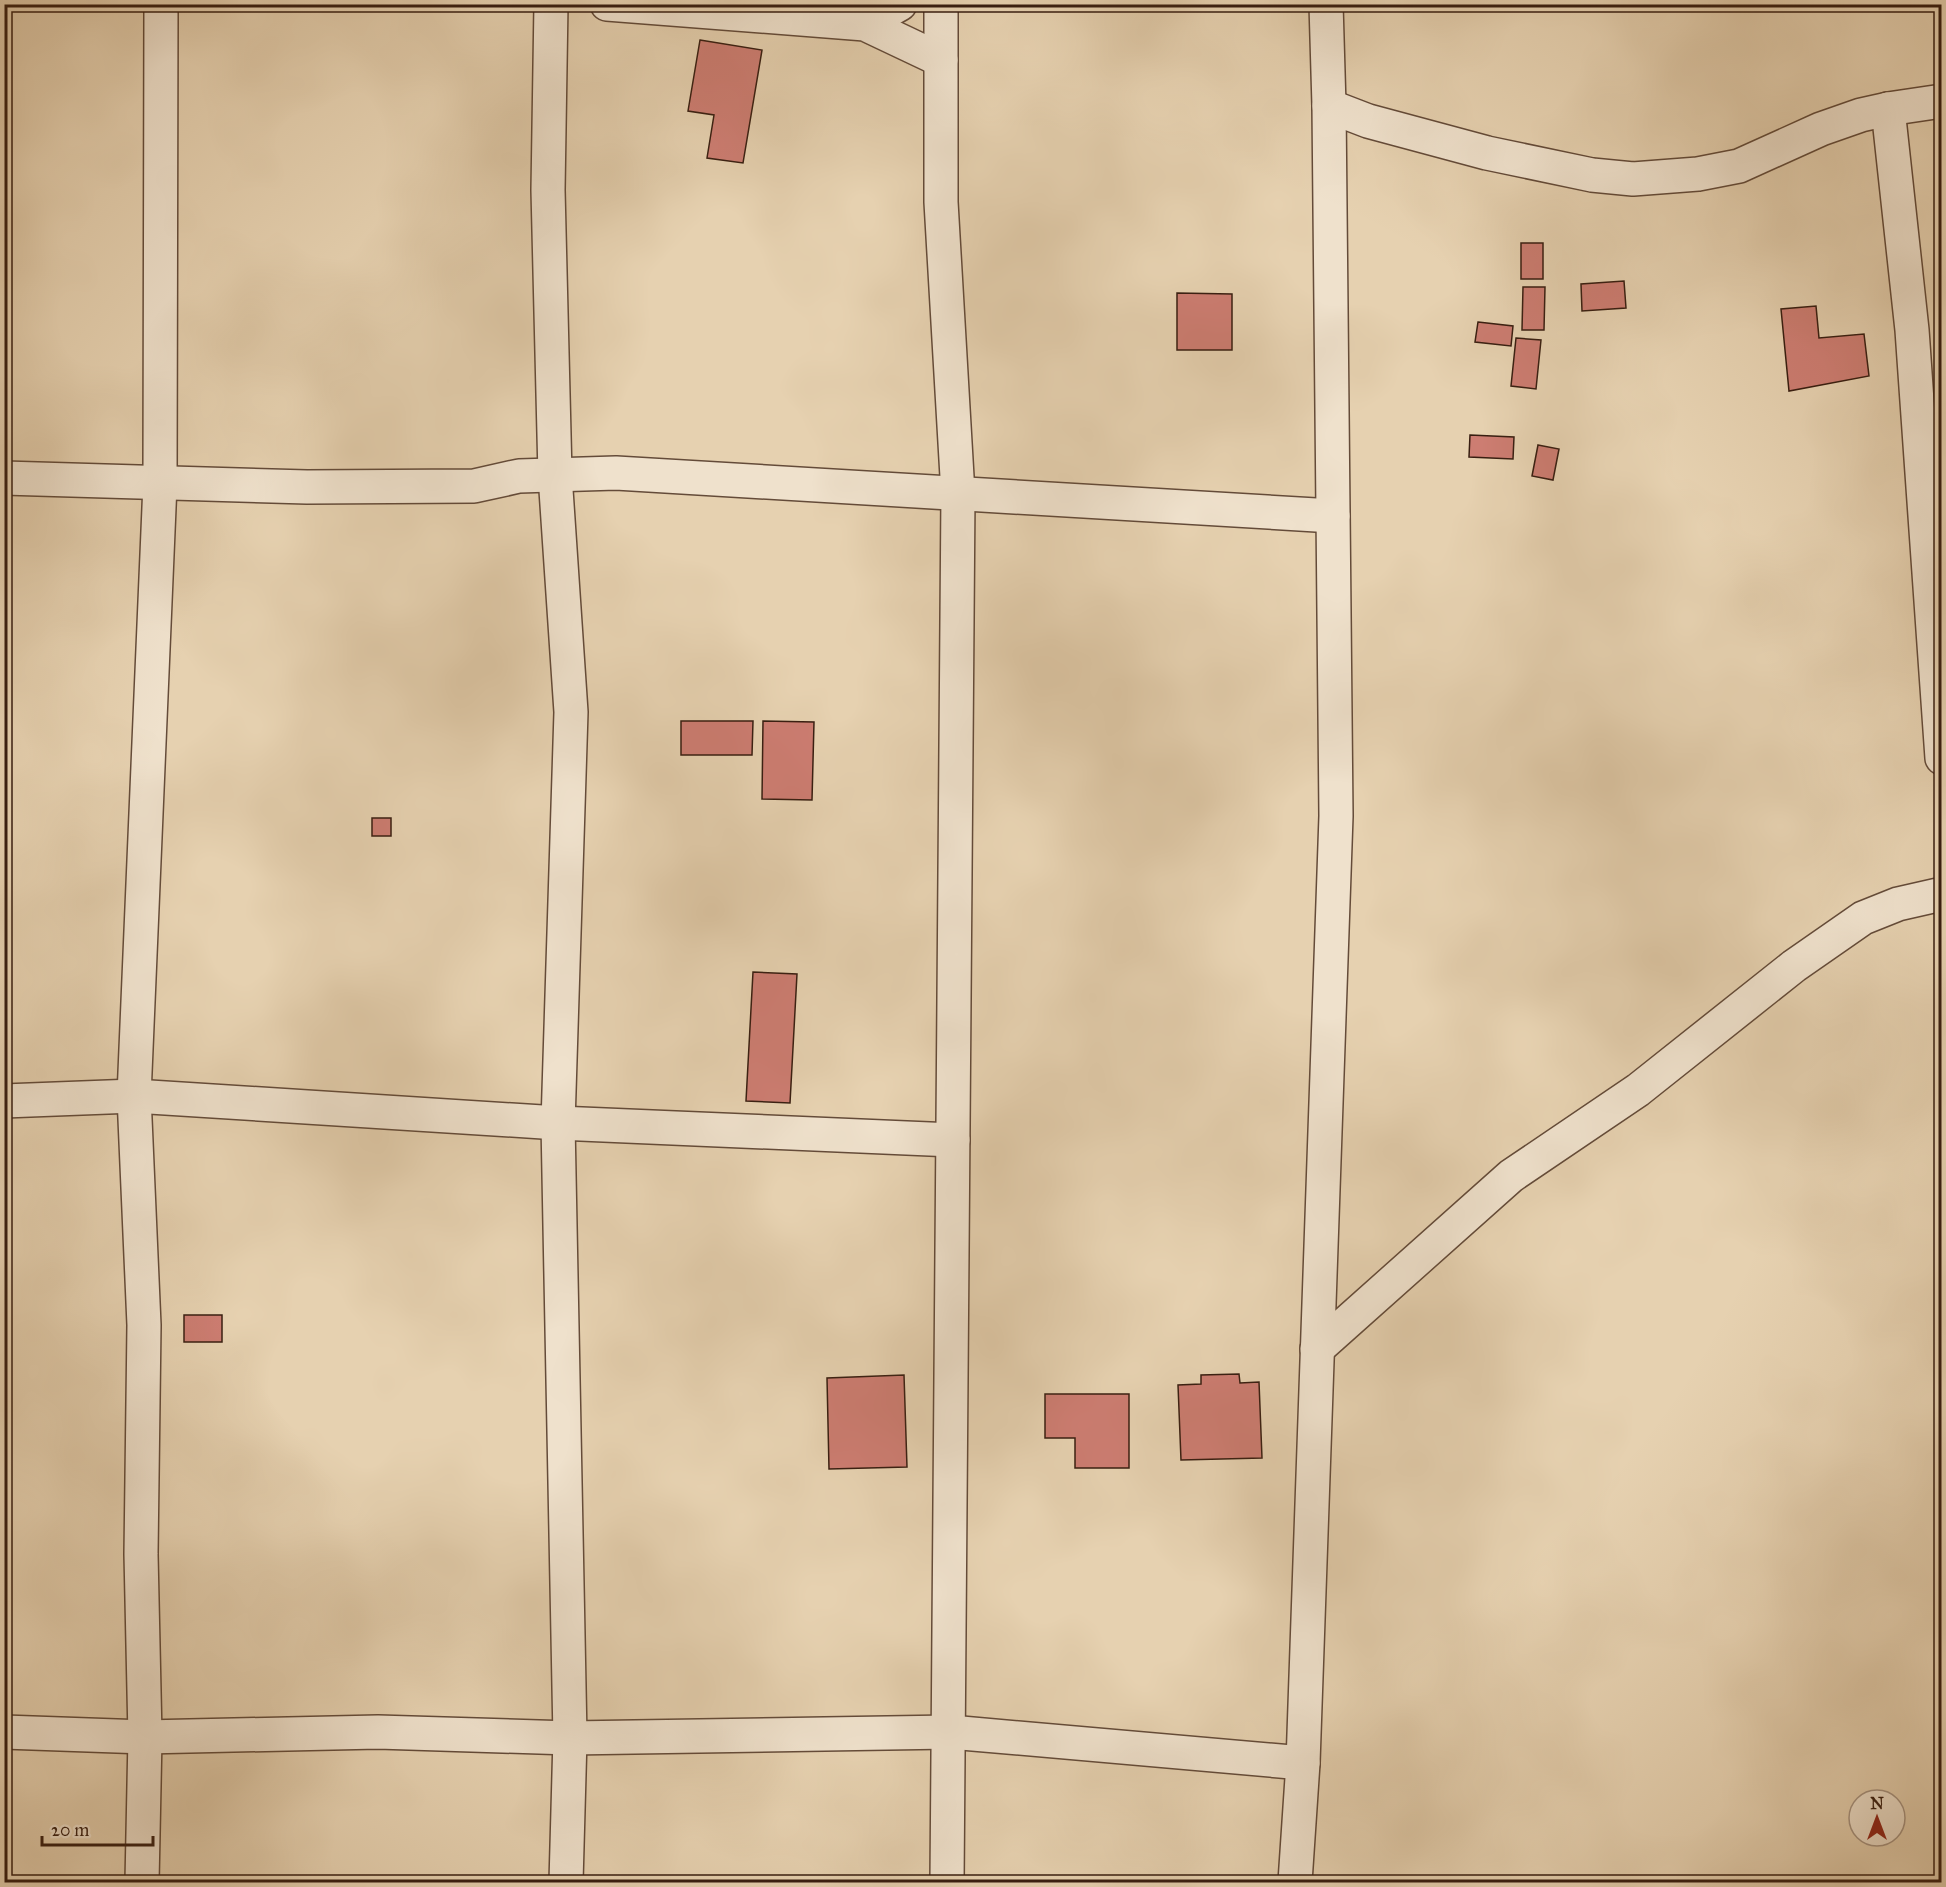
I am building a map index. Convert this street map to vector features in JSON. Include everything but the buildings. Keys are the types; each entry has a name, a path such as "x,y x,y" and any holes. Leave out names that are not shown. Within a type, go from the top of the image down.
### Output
{"street":[{"path":"142,1882 145,1737 141,1554 144,1325 135,1096 160,484 161,4"},
{"path":"551,4 548,190 555,475 571,712 558,1123 570,1738 566,1882"},
{"path":"607,4 865,24 941,60"},
{"path":"865,24 900,4"},
{"path":"941,4 941,202 958,494 950,1732 947,1882"},
{"path":"1295,1882 1303,1763 1336,816 1326,4"},
{"path":"1329,106 1368,121 1487,153 1592,175 1633,179 1698,174 1739,166 1821,129 1861,115 1941,101"},
{"path":"1888,109 1912,330 1941,758"},
{"path":"4,478 307,488 474,486 519,476 616,473 1333,516"},
{"path":"1317,1349 1511,1176 1638,1090 1794,966 1863,918 1898,904 1941,894"},
{"path":"4,1101 135,1096 558,1123 953,1140"},
{"path":"4,1732 145,1737 378,1732 570,1738 950,1732 1303,1763"}]}
